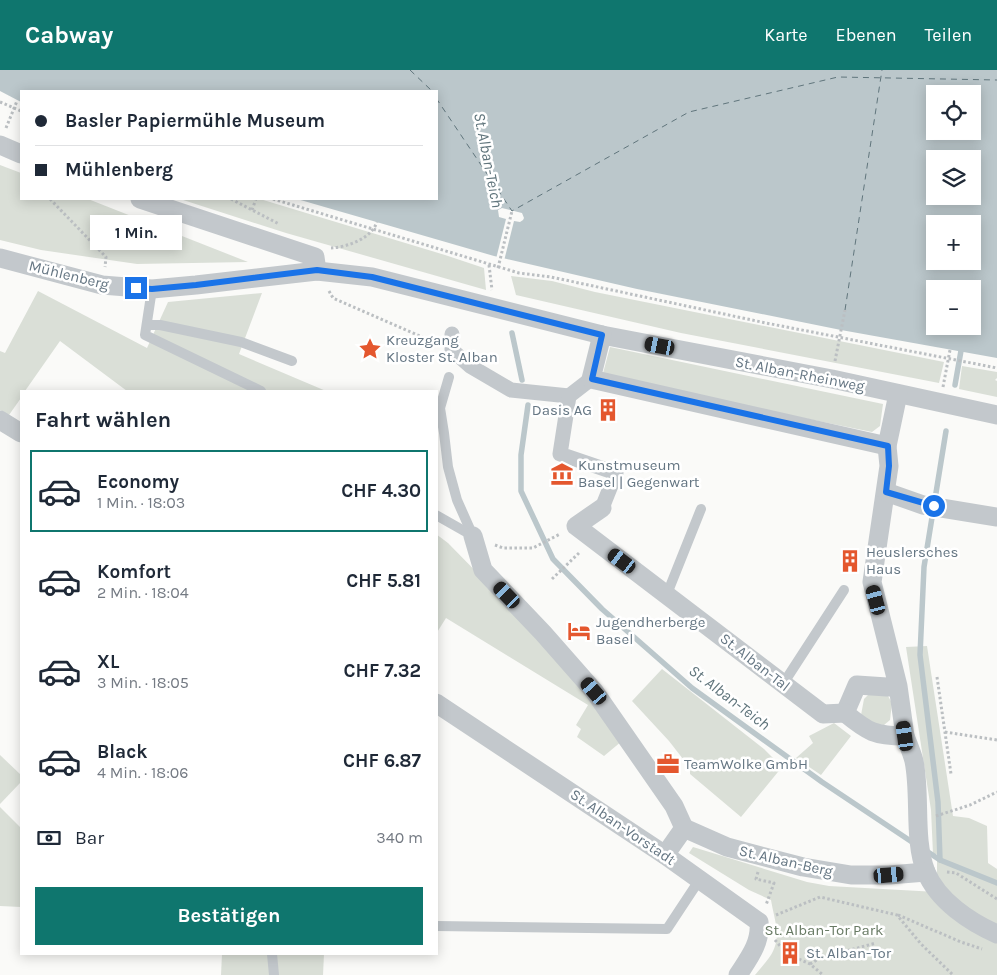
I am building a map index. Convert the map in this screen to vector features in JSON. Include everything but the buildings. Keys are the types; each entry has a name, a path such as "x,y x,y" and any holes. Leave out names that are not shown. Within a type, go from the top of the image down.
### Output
{"street":[{"path":"2,139 20,153"},
{"path":"143,200 315,257 317,270"},
{"name":"Mühlenberg","path":"0,258 102,285 152,289 317,270"},
{"name":"St. Alban-Rheinweg","path":"317,270 372,277 602,335 832,379 997,414"},
{"path":"452,334 452,350 470,366 511,390 569,396 592,379 602,335"},
{"path":"592,379 888,446"},
{"path":"898,394 888,446 889,466 886,492 872,582 898,686 905,736 914,761 921,854 926,872 936,889 960,912 980,926 997,934"},
{"path":"569,396 560,454 616,473 602,508"},
{"path":"0,420 20,432"},
{"path":"886,492 923,504 997,517"},
{"name":"St. Alban-Tal","path":"602,508 576,526 823,714 845,713"},
{"path":"473,536 483,570 543,633 594,691 674,806 684,828 665,855"},
{"path":"898,686 857,685 845,713 862,727 884,736 905,736"},
{"name":"St. Alban-Vorstadt","path":"438,704 665,855 759,922"},
{"name":"St. Alban-Berg","path":"684,828 727,847 762,858 851,876 926,872"},
{"path":"738,975 754,950 760,933 759,922"}],"lane":[{"path":"152,289 145,335 148,338 259,390"},
{"path":"147,325 160,325 241,342 292,361"},
{"path":"449,377 440,408 448,467 457,500 473,536"},
{"path":"667,594 701,509"},
{"path":"438,516 473,536"},
{"path":"783,684 844,590"},
{"path":"438,926 667,929 700,879"},
{"path":"272,955 274,975"}],"path":[{"path":"2,139 17,101"},
{"path":"0,102 20,110"},
{"path":"51,200 106,257 102,285"},
{"path":"252,210 256,200"},
{"path":"276,200 519,273 561,279 839,338 997,368"},
{"path":"498,268 512,211"},
{"path":"338,247 354,242 373,230 377,222"},
{"path":"333,298 452,350"},
{"path":"832,379 845,310"},
{"path":"940,403 950,350"},
{"path":"473,536 503,548 533,548 556,535"},
{"path":"552,579 581,551"},
{"path":"937,677 951,774"},
{"path":"945,732 997,740"},
{"path":"932,817 970,805 997,792"},
{"path":"759,922 774,884 756,879 762,858"},
{"path":"926,872 942,871 956,873 997,899"},
{"path":"759,922 820,897 897,915 985,950"},
{"path":"897,915 920,944 953,975"},
{"path":"810,964 820,958 876,943"},
{"path":"799,959 810,964 823,975"}],"green space":[{"path":"0,165 20,173 20,200 91,200 248,262 137,264 41,250 0,240"},
{"path":"183,200 263,200 484,268 486,290 286,233"},
{"path":"511,276 552,281 595,292 944,362 939,383 681,333 516,295"},
{"path":"38,291 147,348 168,302 262,293 239,354 324,390 126,390 60,341 26,390 20,390 20,399 9,415 0,410 0,351 5,353"},
{"path":"610,347 883,404 880,426 872,432 602,377"},
{"path":"962,366 997,372 995,380 997,381 997,397 959,389"},
{"path":"438,536 448,543 542,639 622,741 604,756 577,737 581,729 576,725 588,705 446,618 438,631"},
{"name":"St. Alban-Tor Park","path":"927,646 953,816 969,818 987,826 988,863 997,869 997,975 755,975 772,954 776,941 771,900 749,890 689,853 693,847 807,882 829,886 937,892 937,854 933,854 931,810 906,647"},
{"path":"662,669 764,749 782,767 741,817 690,774 690,768 669,741 632,701"},
{"path":"870,693 888,696 892,703 890,720 884,725 866,723 861,715 864,699"},
{"path":"834,723 851,736 821,775 796,758 813,743 809,736"},
{"path":"0,755 20,774 20,783 0,804"},
{"path":"0,807 20,827 20,907 0,906"},
{"path":"222,955 324,955 323,975 221,975"}],"water":[{"path":"0,70 997,70 997,358 841,330 637,289 494,256 300,200 438,200 438,90 20,90 20,101 0,91"}],"pier":[{"path":"502,208 522,213 524,218 520,222 514,221 504,261 496,259 506,219 499,217 498,210"}],"waterway":[{"name":"St. Alban-Teich","path":"512,333 522,380"},
{"name":"St. Alban-Teich","path":"955,385 962,345"},
{"name":"St. Alban-Teich","path":"528,405 521,455 521,491 553,559 602,609 692,688 822,782 915,844"},
{"name":"St. Alban-Teich","path":"946,431 924,567 920,655 938,802 940,860 997,883"},
{"name":"St. Alban-Teich","path":"925,850 940,860"}],"ferry route":[{"path":"410,70 431,90"},
{"path":"845,310 882,70"},
{"path":"438,101 512,211 689,112 838,77 997,80"}],"place":[{"name":"Kreuzgang Kloster St. Alban","path":"370,349"},
{"name":"Dasis AG","path":"608,410"},
{"name":"Kunstmuseum Basel | Gegenwart","path":"562,474"},
{"name":"Heuslersches Haus","path":"850,561"},
{"name":"Jugendherberge Basel","path":"579,631"},
{"name":"TeamWolke GmbH","path":"668,764"},
{"name":"St. Alban-Tor","path":"790,953"}],"route":[{"path":"136,288 152,289 196,285 317,270 372,277 602,335 592,379 888,446 889,466 886,492 934,506"}]}
